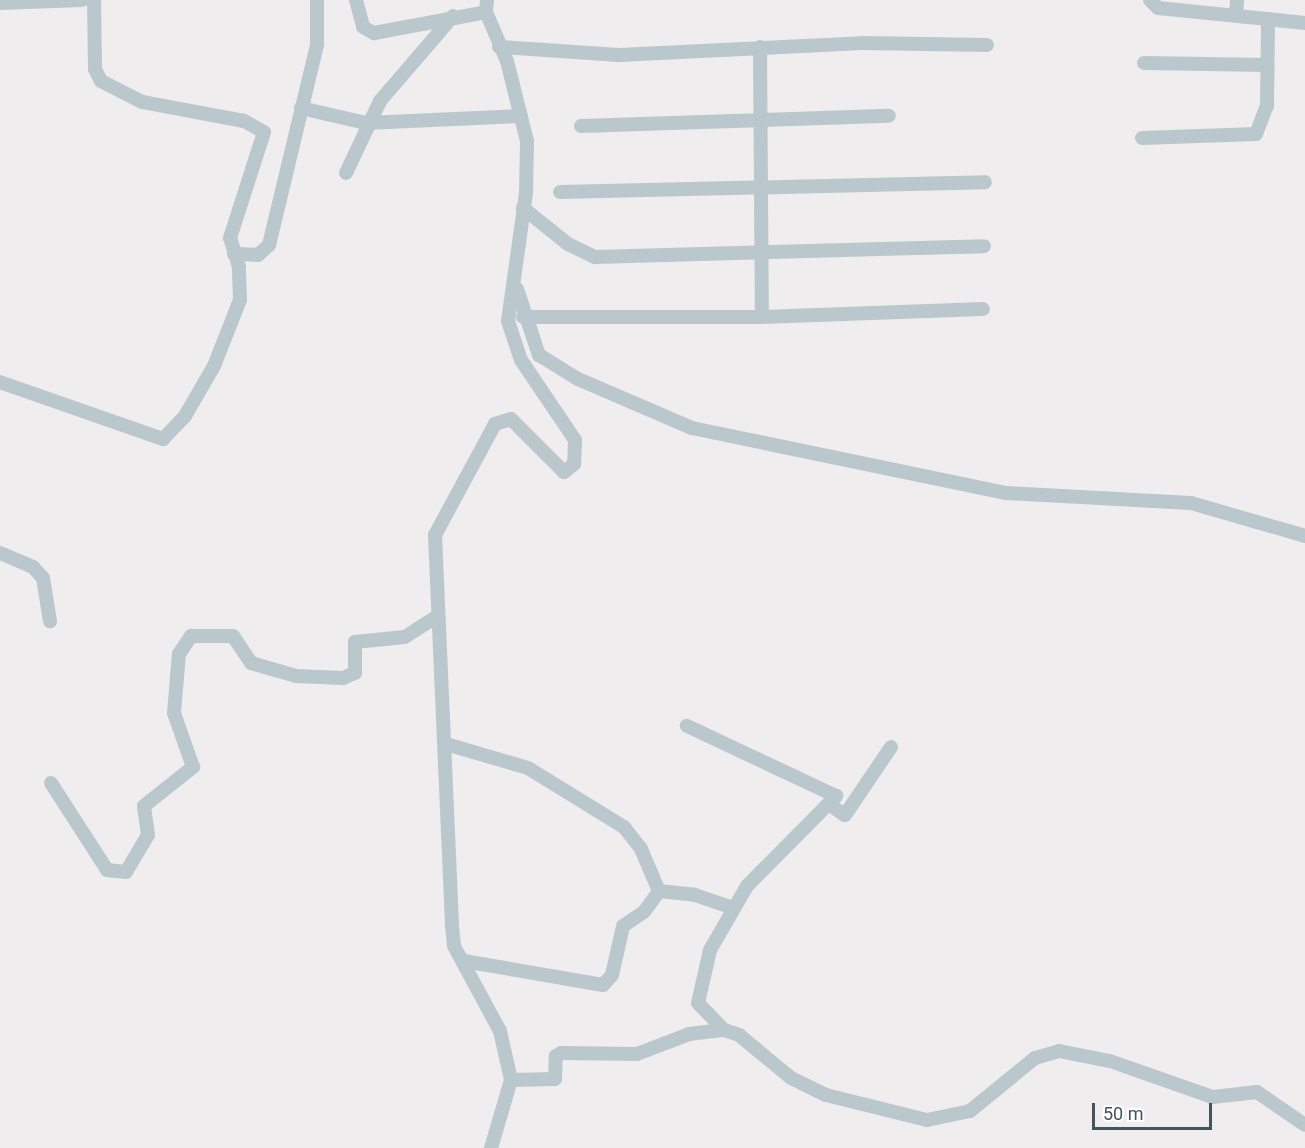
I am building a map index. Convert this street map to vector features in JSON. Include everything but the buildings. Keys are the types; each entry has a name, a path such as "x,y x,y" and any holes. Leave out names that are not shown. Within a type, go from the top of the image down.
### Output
{"street":[{"path":"0,3 82,0"},
{"path":"0,382 163,439 184,416 231,328 240,300 231,228 264,138 262,128 142,102 101,81 94,61 94,0"},
{"path":"234,255 258,255 269,245 317,45 316,0"},
{"path":"356,0 363,27 374,33 394,33 487,6 527,141 523,208 508,321 521,360 570,425 574,464 560,471 511,419 495,424 437,523 437,615 446,744 452,926 464,961 500,1030 511,1080 491,1148"},
{"path":"1150,0 1158,8 1305,23"},
{"path":"1236,16 1237,0"},
{"path":"346,173 366,123 453,16"},
{"path":"1142,138 1256,134 1267,106 1268,19"},
{"path":"499,47 619,54 760,47 987,45"},
{"path":"760,47 758,122 762,318"},
{"path":"1144,63 1267,65"},
{"path":"301,108 366,123 521,116"},
{"path":"581,126 889,116"},
{"path":"560,192 985,182"},
{"path":"523,208 568,244 595,256 984,246"},
{"path":"515,281 523,317 539,355 578,379 736,441 1006,493 1191,503 1305,536"},
{"path":"523,317 762,318 983,309"},
{"path":"0,553 33,567 43,578 50,621"},
{"path":"51,783 107,870 126,872 148,835 144,807 193,767 174,713 179,654 191,636 233,636 251,663 296,676 343,678 355,673 355,642 405,638 437,615"},
{"path":"687,726 812,781 836,796 733,908 710,950 698,998 724,1030"},
{"path":"446,744 528,768 624,827 641,849 658,891"},
{"path":"829,804 845,815 891,747"},
{"path":"658,891 687,893 733,908"},
{"path":"464,961 609,983 623,926 644,912 658,891"},
{"path":"511,1080 555,1079 556,1056 561,1053 637,1054 689,1034 724,1030 739,1035 791,1078 826,1095 927,1120 970,1111 1035,1058 1059,1051 1110,1061 1213,1097 1257,1092 1305,1125"}]}
